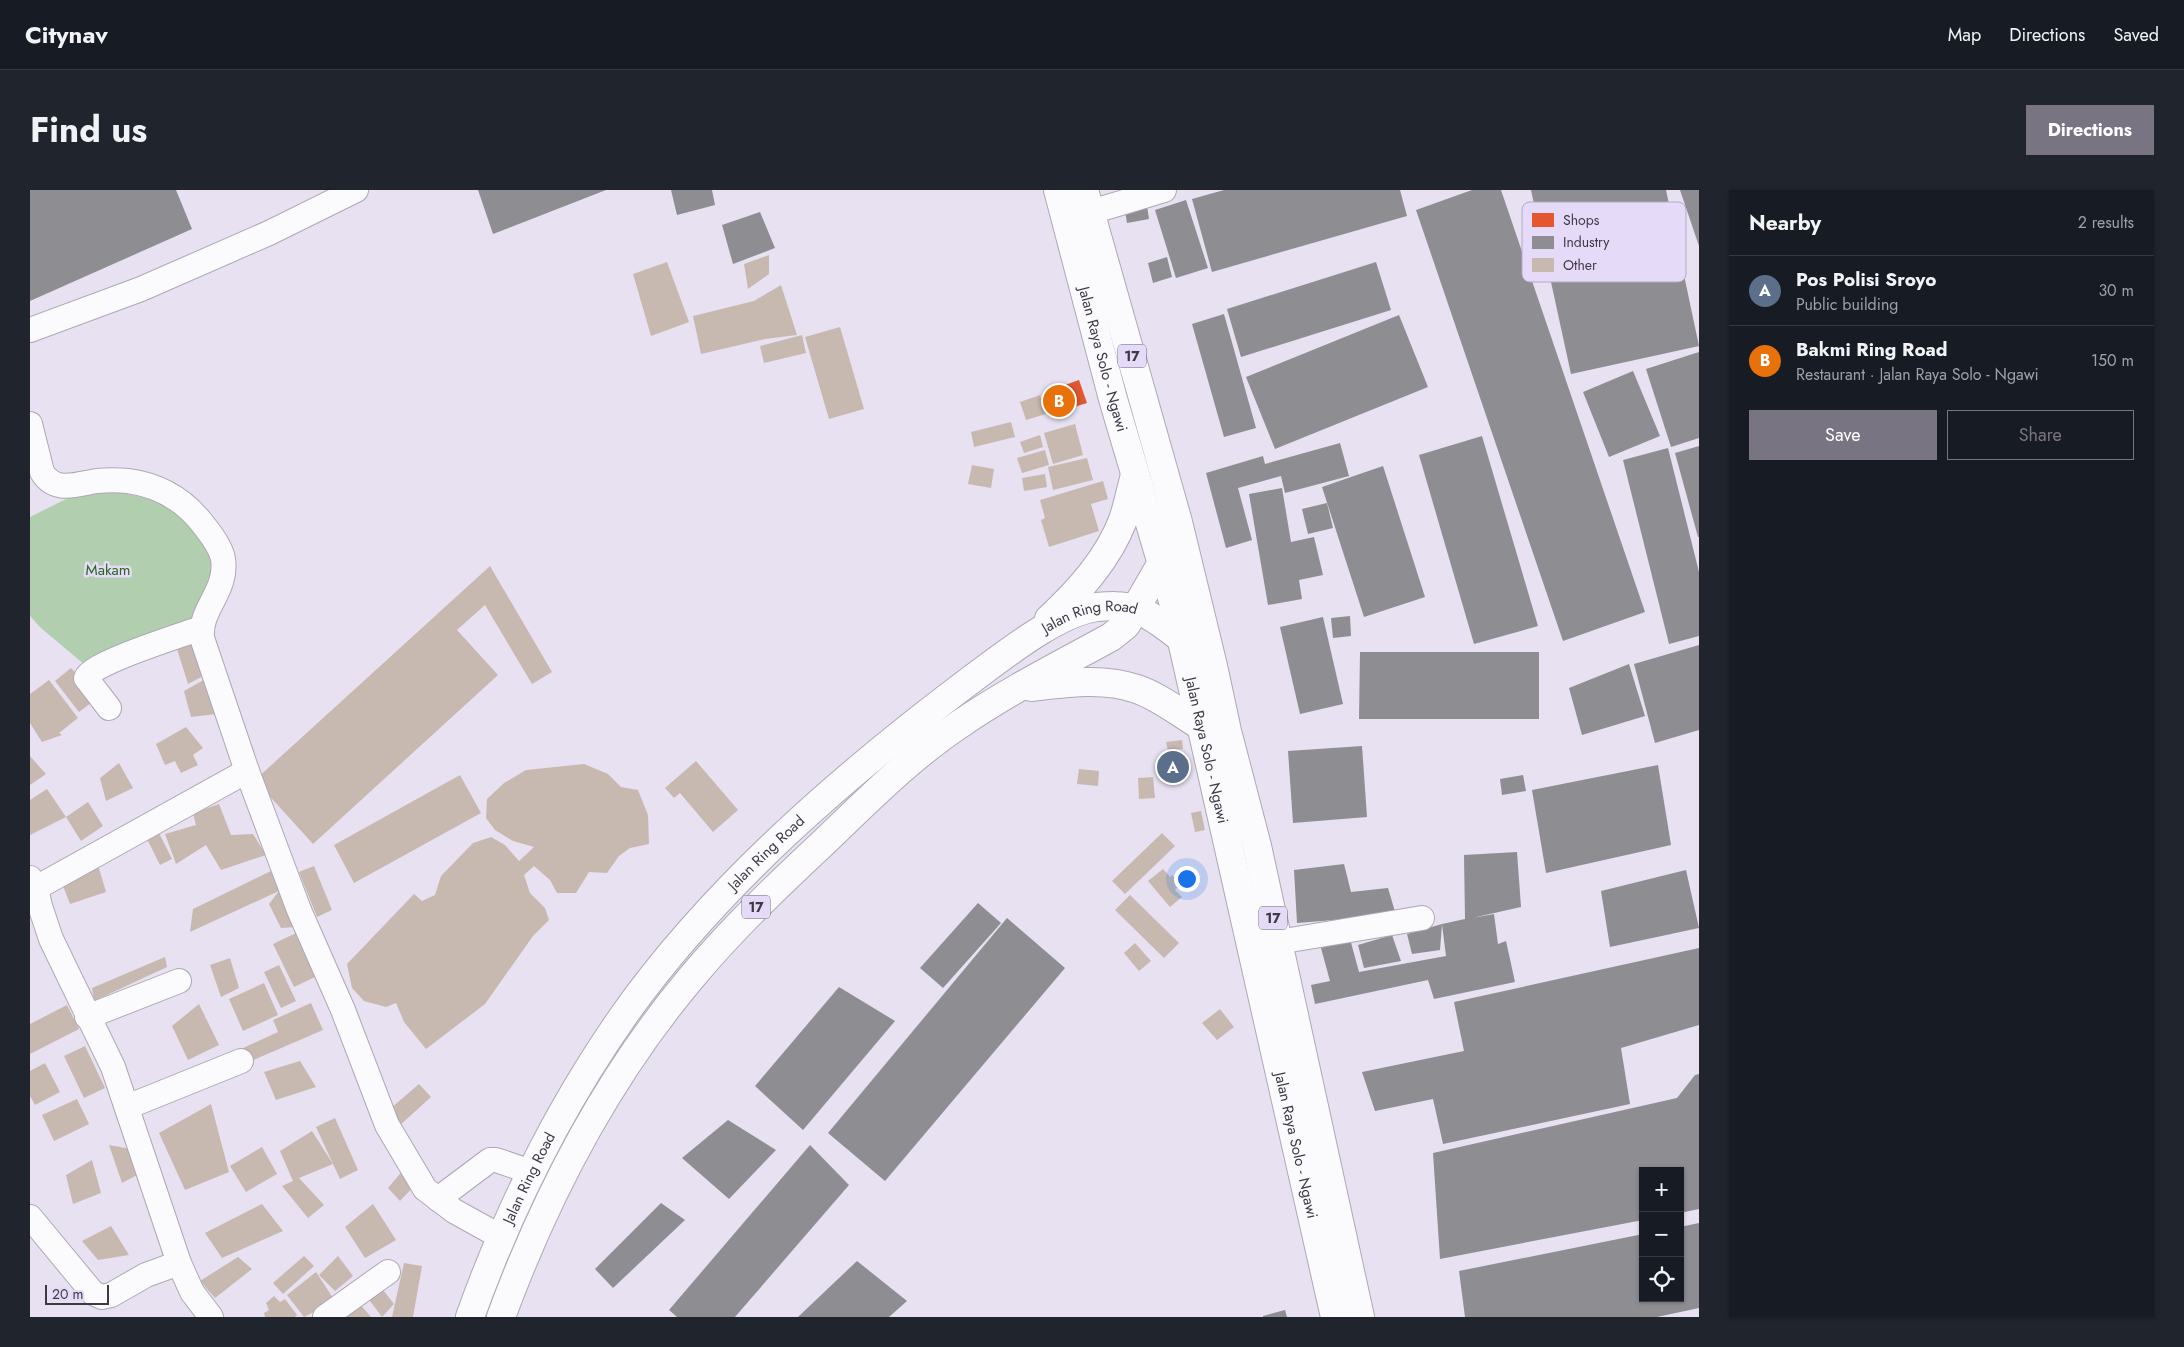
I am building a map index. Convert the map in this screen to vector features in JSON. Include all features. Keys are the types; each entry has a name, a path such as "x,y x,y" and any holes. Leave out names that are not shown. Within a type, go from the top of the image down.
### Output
{"highway":[{"name":"Jalan Raya Solo - Ngawi","path":"1058,190 1182,639 1200,726 1335,1317"},
{"name":"Jalan Raya Solo - Ngawi","path":"1087,201 1178,522 1213,666 1226,731 1257,846 1360,1317"},
{"name":"17","path":"1021,643 1064,605 1089,577 1109,550 1123,520 1135,474"},
{"name":"17","path":"1178,522 1162,564 1136,609 1182,639 1213,666"},
{"name":"Jalan Ring Road","path":"470,1317 501,1237 531,1172 587,1071 655,972 705,915 762,858 842,785 943,701 1021,643 1077,612 1094,607 1111,606 1136,609 1126,625 1110,637 959,724 929,746 768,895 723,942 689,980 636,1050 581,1140 542,1217 501,1317"},
{"name":"17","path":"1019,688 1067,682 1107,683 1138,690 1200,726"}],"street":[{"path":"30,330 141,290 268,233 356,190"},
{"path":"1087,201 1164,190"},
{"path":"30,424 42,472 52,484 65,486 97,481 128,482 170,494 194,513 215,541 222,557 224,572 221,587 201,628 202,638 247,771 299,910 343,1010 387,1125 425,1189 466,1218 501,1237"},
{"path":"109,708 86,678 90,671 122,656 201,628"},
{"path":"211,1317 192,1292 179,1262 113,1067 51,939 33,883 247,771"},
{"path":"1278,942 1422,918"},
{"path":"88,1017 179,981"},
{"path":"127,1107 240,1061"},
{"path":"438,1199 490,1160 511,1164 531,1172"},
{"path":"30,1217 93,1293 102,1297 111,1295 146,1275 179,1262"},
{"path":"325,1317 388,1272"}],"green space":[{"name":"Makam","path":"98,489 148,499 172,508 196,527 217,563 196,621 85,665 41,628 30,616 30,517 70,497"}],"building: Shops":[{"path":"1079,380 1087,403 1058,412 1051,390"}],"building: Industry":[{"path":"30,190 176,190 192,229 30,301"},
{"path":"478,190 606,190 493,234"},
{"path":"671,190 712,190 715,205 677,215"},
{"path":"1224,190 1400,190 1407,216 1212,272 1192,199"},
{"path":"1472,190 1501,190 1522,252 1522,282 1532,282 1645,612 1563,641 1416,210"},
{"path":"1531,190 1666,190 1669,202 1534,202"},
{"path":"1680,190 1699,190 1699,246 1686,208 1686,202 1684,202"},
{"path":"1186,200 1208,268 1176,278 1155,210"},
{"path":"1147,206 1149,219 1127,223 1125,210"},
{"path":"760,212 775,248 733,264 722,225"},
{"path":"1167,257 1172,277 1153,283 1148,263"},
{"path":"1376,262 1391,310 1241,357 1227,309"},
{"path":"1551,282 1685,282 1699,346 1571,374"},
{"path":"1224,314 1256,428 1224,437 1192,324"},
{"path":"1399,315 1428,387 1275,449 1246,377"},
{"path":"1699,352 1699,438 1671,447 1646,369"},
{"path":"1633,371 1660,436 1609,457 1583,392"},
{"path":"1482,436 1538,626 1474,644 1419,455"},
{"path":"1340,443 1349,476 1285,493 1281,476 1238,488 1252,540 1226,548 1206,473 1263,456 1265,464"},
{"path":"1699,446 1699,537 1698,537 1675,453"},
{"path":"1668,448 1699,572 1699,636 1669,644 1623,460"},
{"path":"1383,466 1425,597 1364,617 1322,487"},
{"path":"1282,488 1291,542 1314,537 1323,575 1299,580 1302,599 1268,605 1249,494"},
{"path":"1327,503 1333,528 1308,534 1302,509"},
{"path":"1350,616 1351,636 1333,638 1331,618"},
{"path":"1323,617 1343,704 1300,714 1280,627"},
{"path":"1699,645 1699,730 1655,743 1634,664"},
{"path":"1360,652 1539,652 1539,719 1359,719"},
{"path":"1629,664 1645,716 1582,735 1569,688"},
{"path":"1362,746 1367,817 1293,823 1288,751"},
{"path":"1658,765 1671,845 1546,873 1532,790"},
{"path":"1523,775 1526,791 1502,795 1500,779"},
{"path":"1517,852 1521,907 1472,918 1494,914 1498,944 1506,941 1515,982 1434,999 1428,980 1315,1004 1311,985 1330,981 1321,948 1350,939 1359,972 1446,956 1442,924 1465,919 1464,855"},
{"path":"1344,864 1351,892 1388,888 1396,915 1297,923 1294,870"},
{"path":"1686,870 1699,928 1610,947 1601,891"},
{"path":"978,903 1001,923 943,988 920,968"},
{"path":"1007,918 1065,968 885,1181 828,1133"},
{"path":"1442,924 1440,950 1412,954 1407,934"},
{"path":"1392,935 1401,961 1364,968 1358,945"},
{"path":"1699,948 1699,1025 1621,1048 1630,1104 1443,1144 1433,1099 1375,1111 1362,1072 1464,1051 1454,1002"},
{"path":"839,987 895,1021 803,1130 755,1086"},
{"path":"1699,1074 1699,1209 1684,1212 1684,1167 1639,1167 1639,1221 1440,1259 1433,1153 1677,1098 1695,1075"},
{"path":"728,1120 776,1150 729,1199 682,1158"},
{"path":"810,1145 849,1185 735,1317 677,1317 669,1310"},
{"path":"661,1203 685,1220 613,1288 595,1269"},
{"path":"1699,1223 1699,1308 1657,1317 1465,1317 1459,1271 1639,1235 1639,1302 1684,1302 1684,1226"},
{"path":"857,1261 907,1301 889,1317 798,1317"},
{"path":"1285,1310 1287,1317 1263,1317 1263,1316"}],"building: Other":[{"path":"769,255 769,274 748,289 744,264"},
{"path":"667,262 689,322 651,336 633,274"},
{"path":"781,285 797,335 765,339 701,354 693,316 754,301"},
{"path":"840,327 864,409 829,419 805,337"},
{"path":"802,335 806,353 764,363 760,346"},
{"path":"1040,395 1046,414 1026,420 1020,402"},
{"path":"1011,422 1015,437 974,447 971,432"},
{"path":"1075,424 1083,455 1053,464 1044,433"},
{"path":"1040,435 1043,447 1024,453 1020,442"},
{"path":"1045,450 1049,465 1022,473 1017,458"},
{"path":"1087,458 1093,480 1053,490 1048,467"},
{"path":"972,465 994,469 991,488 968,484"},
{"path":"1045,474 1047,487 1024,491 1022,478"},
{"path":"1103,481 1108,499 1091,504 1099,531 1049,547 1041,520 1045,518 1040,500"},
{"path":"490,566 552,672 532,684 485,605 457,630 498,675 313,844 255,780"},
{"path":"197,643 205,675 188,684 177,649"},
{"path":"71,668 99,697 79,712 55,681"},
{"path":"211,676 216,714 191,717 184,691"},
{"path":"49,680 78,718 59,733 62,735 42,742 30,723 30,694"},
{"path":"186,727 203,748 193,755 198,765 181,773 175,761 165,765 156,744"},
{"path":"1182,740 1183,749 1168,751 1166,742"},
{"path":"30,756 46,774 30,785"},
{"path":"696,761 738,810 713,832 680,793 674,798 665,788"},
{"path":"119,763 133,788 106,801 100,778"},
{"path":"584,764 608,774 621,787 638,790 648,815 649,844 630,848 619,856 607,873 589,872 576,893 557,893 550,880 534,866 524,875 530,893 545,908 549,920 533,936 485,1004 426,1049 404,1022 396,1003 386,1007 364,1001 352,988 347,964 414,894 422,901 435,895 441,876 473,843 491,837 505,845 519,861 534,847 513,841 495,830 486,818 487,799 504,783 526,770"},
{"path":"1079,769 1099,771 1098,786 1077,784"},
{"path":"460,775 481,813 354,883 334,845"},
{"path":"1153,777 1155,798 1139,799 1138,778"},
{"path":"47,789 66,817 30,835 30,800"},
{"path":"88,802 103,826 81,841 66,817"},
{"path":"219,804 231,835 253,834 266,855 221,870 206,845 176,864 165,834 196,825 193,813"},
{"path":"1201,811 1205,830 1195,832 1191,813"},
{"path":"157,829 172,859 160,865 145,835"},
{"path":"1162,833 1175,846 1125,894 1112,881"},
{"path":"98,865 106,892 70,904 62,883"},
{"path":"314,866 332,910 317,917 299,872"},
{"path":"1163,869 1170,877 1172,875 1180,885 1175,890 1182,897 1170,907 1148,881"},
{"path":"271,871 279,891 190,932 193,909"},
{"path":"279,891 296,927 281,928 269,904"},
{"path":"1130,895 1179,943 1164,958 1115,910"},
{"path":"296,933 317,976 294,987 273,944"},
{"path":"1135,943 1151,961 1139,971 1124,953"},
{"path":"165,957 167,967 94,1001 92,988"},
{"path":"230,958 239,988 221,997 210,965"},
{"path":"279,965 296,1001 281,1008 264,972"},
{"path":"264,983 278,1015 243,1031 229,999"},
{"path":"311,1003 323,1030 249,1062 243,1048 278,1032 273,1020"},
{"path":"199,1004 219,1045 188,1060 172,1026"},
{"path":"67,1005 79,1029 30,1054 30,1024"},
{"path":"1220,1009 1234,1027 1217,1040 1202,1023"},
{"path":"85,1046 105,1088 84,1098 64,1056"},
{"path":"300,1061 316,1087 276,1100 264,1072"},
{"path":"45,1063 60,1092 35,1105 30,1096 30,1071"},
{"path":"419,1084 431,1097 398,1127 390,1109"},
{"path":"77,1099 89,1124 54,1141 42,1115"},
{"path":"211,1104 229,1172 185,1190 159,1133"},
{"path":"335,1118 358,1170 340,1179 316,1127"},
{"path":"312,1131 333,1164 299,1178 324,1205 308,1218 282,1186 293,1181 280,1151"},
{"path":"109,1145 131,1149 141,1173 122,1183"},
{"path":"262,1147 277,1174 246,1192 230,1166"},
{"path":"92,1160 101,1193 73,1204 66,1175"},
{"path":"404,1169 417,1183 400,1201 388,1188"},
{"path":"262,1204 283,1231 222,1258 205,1233"},
{"path":"373,1204 396,1240 365,1258 345,1227"},
{"path":"111,1226 129,1255 98,1260 82,1241"},
{"path":"304,1256 314,1266 283,1294 273,1283"},
{"path":"338,1256 353,1276 335,1291 319,1275"},
{"path":"238,1257 252,1269 215,1298 200,1281"},
{"path":"404,1263 422,1266 413,1317 392,1317"},
{"path":"316,1272 335,1301 304,1317 287,1295"},
{"path":"376,1281 394,1304 382,1317 364,1293"},
{"path":"274,1296 280,1302 285,1299 297,1315 295,1317 265,1317 264,1313 269,1310 266,1303"},
{"path":"359,1303 371,1317 343,1317"}],"place":[{"name":"Bakmi Ring Road","path":"1059,401"},
{"name":"Pos Polisi Sroyo","path":"1173,767"}]}
